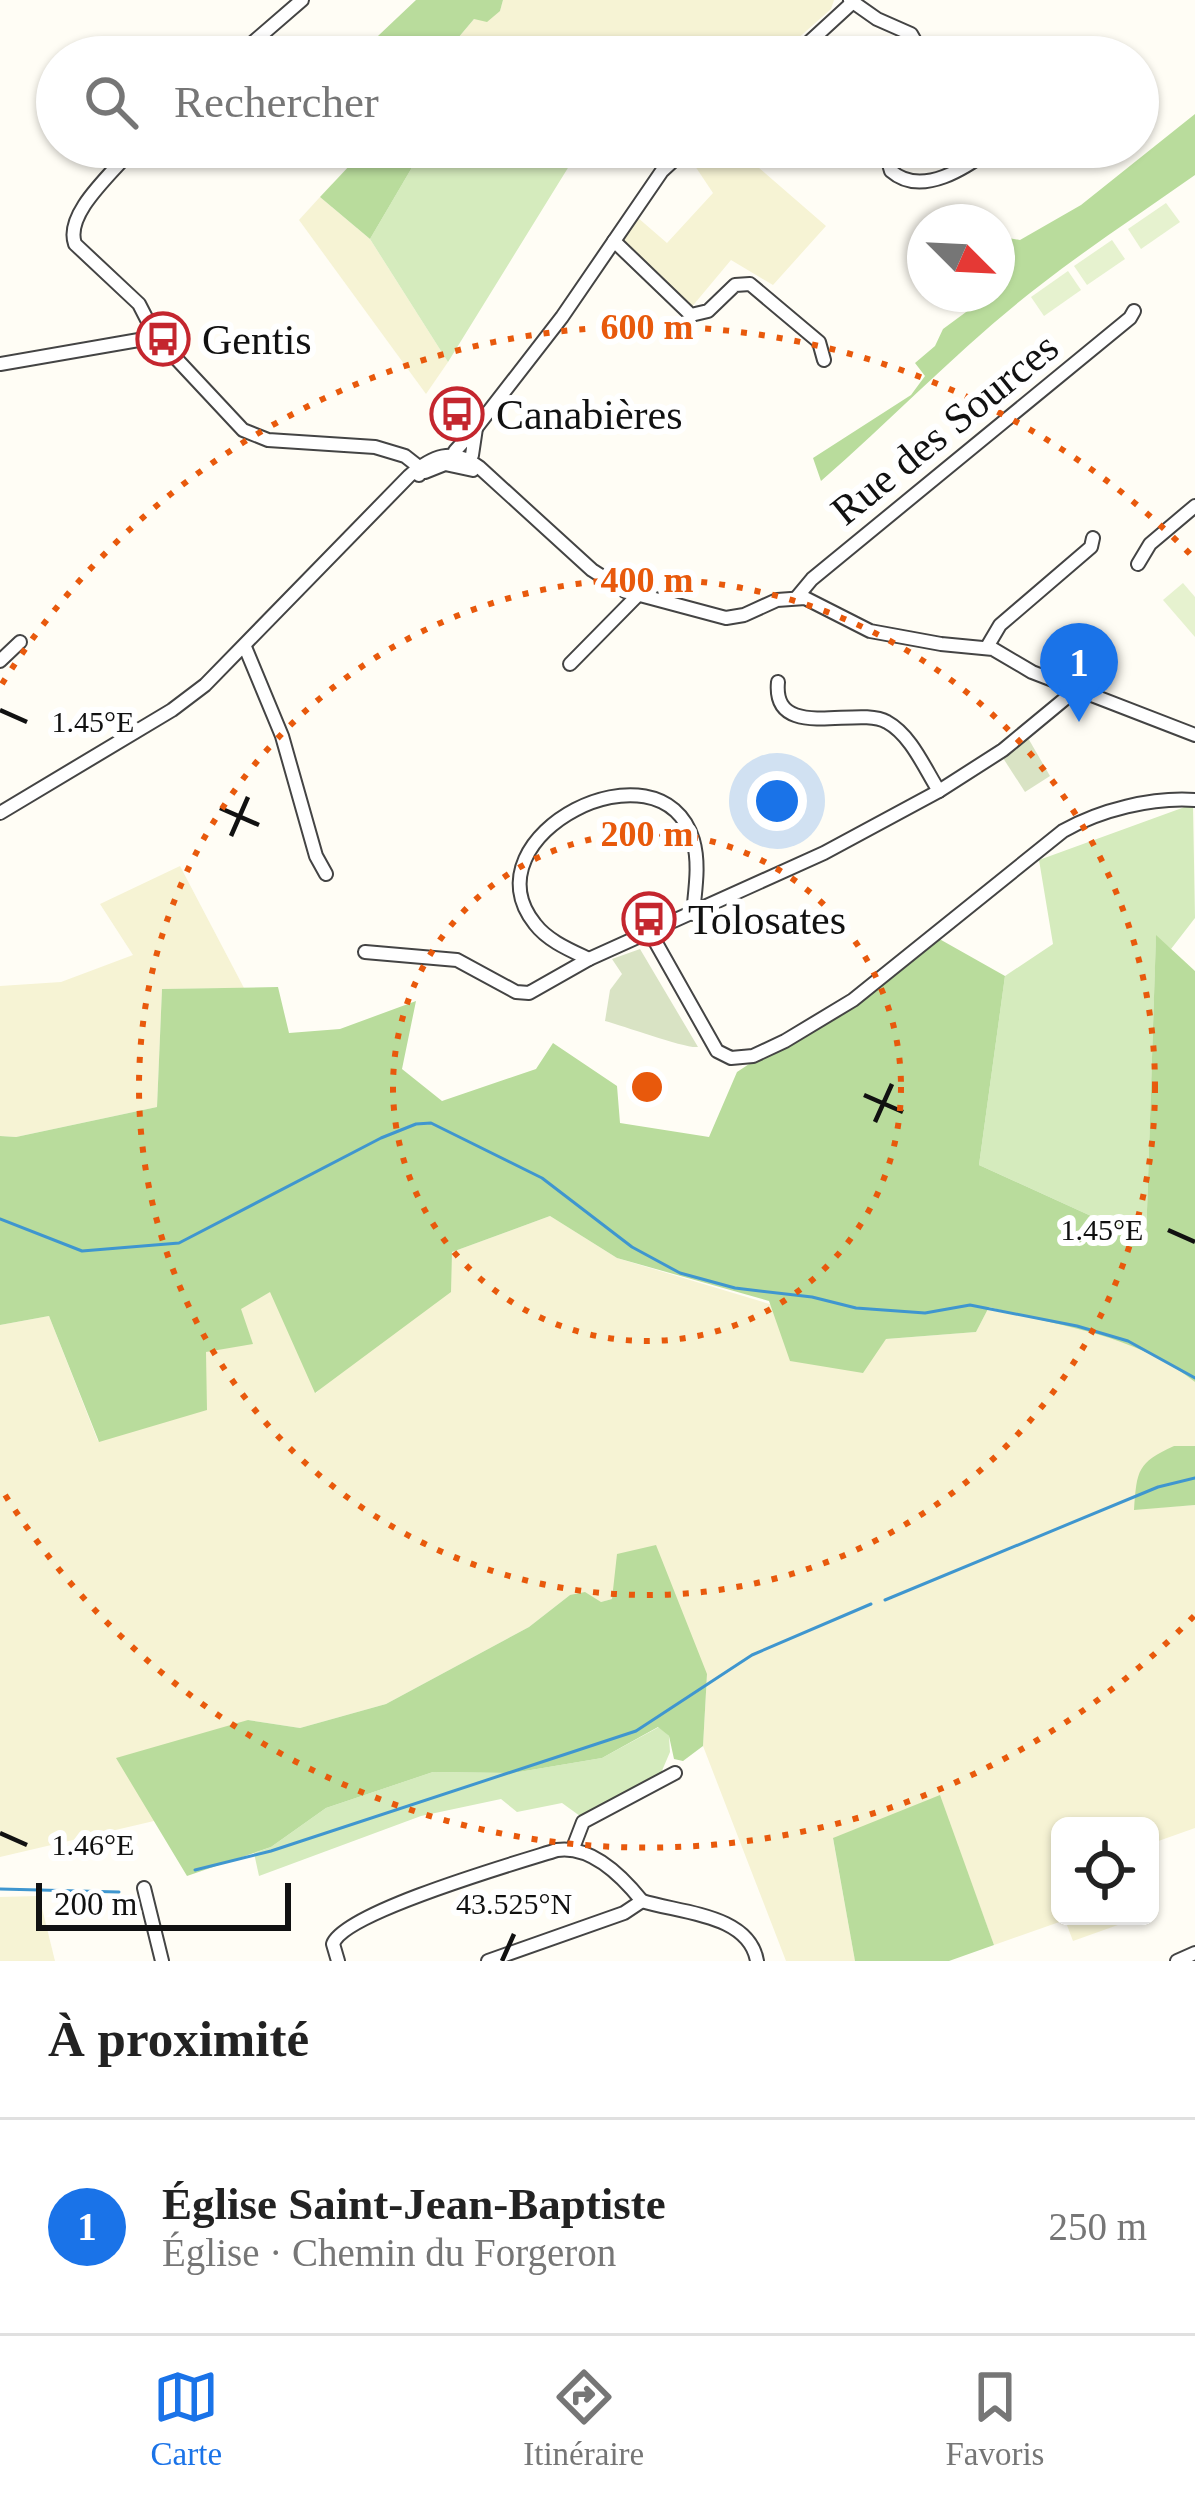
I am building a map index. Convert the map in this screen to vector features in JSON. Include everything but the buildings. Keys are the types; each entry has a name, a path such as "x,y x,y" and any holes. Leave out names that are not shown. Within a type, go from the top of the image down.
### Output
{"street":[{"path":"260,36 302,0"},
{"path":"815,36 852,1 869,5 877,19 912,36"},
{"path":"116,168 76,215 72,238 139,304 156,337 235,423 253,436 283,442 353,443 388,452 416,473"},
{"path":"462,461 476,428 562,317 665,168"},
{"path":"890,168 912,181 959,168"},
{"path":"614,241 691,315 708,311 735,285 750,284 819,342 824,359"},
{"name":"Rue des Sources","path":"797,597 812,579 1134,311"},
{"path":"0,364 156,337"},
{"path":"0,813 172,710 245,647 416,473 462,461 592,570 637,596 726,618 797,597 870,631 941,644 987,645 1024,668 1195,733"},
{"path":"1138,564 1150,544 1195,506"},
{"path":"987,645 1000,625 1090,548 1093,538"},
{"path":"570,664 637,596"},
{"path":"0,661 20,642"},
{"path":"245,647 282,736 316,856 326,874"},
{"path":"778,682 779,696 800,717 822,722 860,714 894,726 939,791"},
{"path":"365,952 457,960 523,994 589,959 824,853 939,791 1004,749 1078,688"},
{"path":"589,959 545,934 532,921 520,881 543,833 563,815 588,803 627,795 653,799 674,811 692,838 697,866 693,914"},
{"path":"651,934 717,1051 740,1059 785,1041 853,1000 1082,820 1162,800 1195,800"},
{"path":"573,1848 583,1822 675,1773"},
{"path":"338,1961 333,1944 346,1927 451,1883 573,1848 626,1881 642,1900 742,1931 755,1948 757,1961"},
{"path":"144,1888 162,1961"},
{"path":"488,1961 624,1913 642,1900"},
{"path":"1178,1961 1195,1953"}],"shaded area":[{"path":"503,0 834,0 831,9 801,36 460,36 474,19 500,11"},
{"path":"696,168 759,168 826,226 773,285 731,260 685,315 615,250 637,217 667,243 713,193"},
{"path":"320,197 370,239 448,362 426,394 299,220"},
{"path":"180,866 244,988 162,989 157,1107 16,1137 0,1136 0,986 61,982 133,955 100,904"},
{"path":"550,1216 617,1258 886,1339 976,1332 989,1307 1116,1337 1170,1362 1195,1382 1195,1446 1174,1446 1134,1509 1195,1505 1195,1828 1159,1841 1159,1817 1051,1817 1051,1925 994,1945 939,1796 833,1839 855,1961 786,1961 703,1746 707,1674 612,1599 601,1602 570,1595 529,1627 386,1704 300,1728 248,1720 154,1821 0,1857 0,1325 49,1316 98,1441 206,1352 240,1309 271,1291 316,1393 452,1252"},
{"path":"39,1896 55,1961 0,1961 0,1897"},
{"path":"1067,1925 1118,1925 1073,1941"}],"green space":[{"path":"416,0 503,0 500,11 487,22 474,19 460,36 378,36"},
{"path":"1195,114 1195,175 1015,305 1015,239 1081,205 1127,168 1159,168 1159,143"},
{"path":"347,168 412,168 370,239 320,197"},
{"path":"412,168 568,168 448,362 370,239"},
{"path":"1166,203 1180,222 1141,249 1128,229"},
{"path":"1112,240 1125,259 1087,285 1074,266"},
{"path":"1068,271 1081,290 1044,316 1031,297"},
{"path":"966,312 1007,312 821,481 813,458 911,395 925,376 915,363 935,346 943,329"},
{"path":"1183,583 1195,597 1195,637 1163,600"},
{"path":"1028,738 1050,776 1025,792 1003,758"},
{"path":"1193,804 1195,918 1171,949 1156,937 1146,1241 979,1165 1005,976 1053,944 1039,860"},
{"path":"927,932 1005,976 979,1165 1146,1241 1156,935 1195,971 1195,1382 1123,1342 989,1307 976,1332 886,1339 863,1373 790,1361 769,1301 617,1258 550,1216 452,1252 451,1292 315,1393 270,1292 241,1309 253,1344 206,1352 207,1410 99,1442 49,1316 0,1325 0,1136 16,1137 157,1107 162,989 278,987 289,1033 340,1029 416,1001 402,1069 442,1101 536,1069 553,1043 617,1086 620,1123 709,1137 737,1072 853,996"},
{"path":"640,949 698,1047 605,1021 610,990 622,974 612,959"},
{"path":"1174,1446 1195,1446 1195,1505 1134,1510 1141,1469"},
{"path":"656,1545 707,1674 703,1746 683,1761 674,1759 669,1736 658,1727 602,1758 513,1773 433,1772 326,1808 271,1847 187,1876 116,1758 248,1720 300,1728 386,1704 529,1627 570,1595 585,1592 601,1602 612,1599 617,1554"},
{"path":"659,1727 669,1736 670,1752 658,1780 580,1816 562,1803 517,1812 501,1799 421,1816 259,1876 254,1853 271,1847 326,1808 433,1772 513,1773 602,1758"},
{"path":"940,1795 994,1945 949,1961 855,1961 833,1838"}],"waterway":[{"path":"0,1219 82,1251 179,1243 381,1138 431,1123 542,1178 632,1247 680,1273 735,1288 812,1297 856,1308 925,1313 970,1305 1077,1326 1128,1341 1195,1378"},
{"path":"885,1600 1158,1487 1195,1478"},
{"path":"195,1870 271,1851 636,1731 752,1655 871,1604"},
{"path":"0,1889 119,1892"}],"place":[{"name":"Gentis","path":"163,339"},
{"name":"Canabières","path":"457,414"},
{"name":"Église Saint-Jean-Baptiste","path":"1079,722"},
{"name":"Tolosates","path":"649,919"}]}
